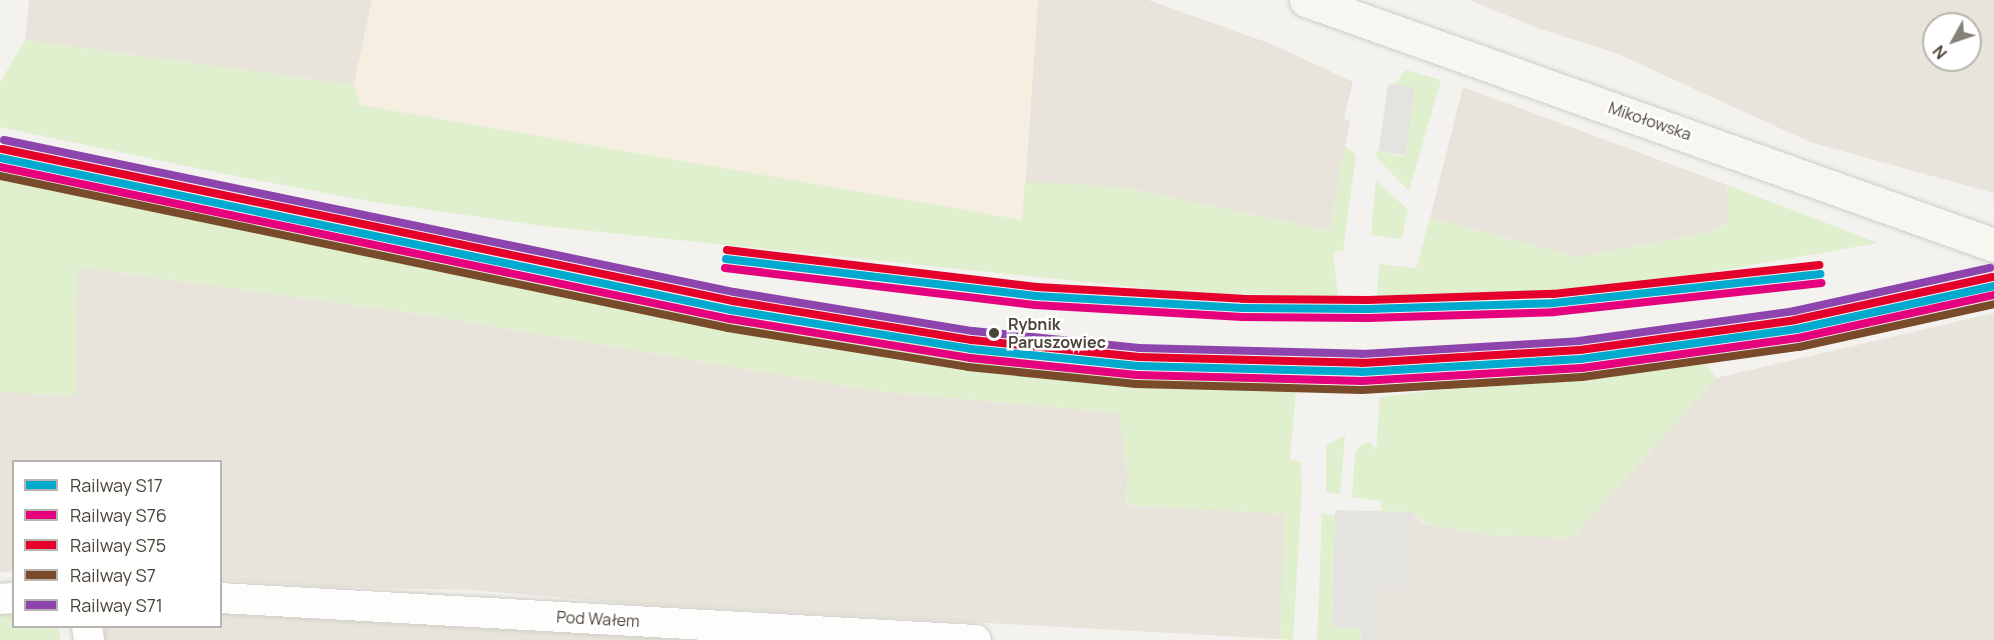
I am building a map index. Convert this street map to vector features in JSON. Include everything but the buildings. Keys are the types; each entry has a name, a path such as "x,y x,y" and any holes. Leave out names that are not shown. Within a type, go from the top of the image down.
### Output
{"main road":[{"name":"Mikołowska","path":"1306,0 1994,245"}],"street":[{"name":"Pod Wałem","path":"222,598 976,640"}],"shaded area":[{"path":"29,0 372,0 354,85 25,40"},
{"path":"372,0 1038,0 1023,220 360,105 354,85"},
{"path":"1038,0 1148,0 1274,45 1353,82 1344,119 1350,121 1330,231 1121,187 1025,183"},
{"path":"1469,0 1994,0 1994,209 1993,193 1810,142 1616,53 1540,29"},
{"path":"1388,84 1415,88 1405,155 1379,151"},
{"path":"1463,87 1727,185 1727,223 1702,234 1578,257 1430,218"},
{"path":"77,267 426,315 875,391 1119,413 1128,475 1126,505 1285,514 1280,639 621,603 474,590 330,587 222,580 222,460 12,460 12,571 0,572 0,392 75,395"},
{"path":"1994,313 1994,640 1378,640 1379,589 1408,590 1411,512 1425,524 1490,535 1572,538 1716,378"},
{"path":"1335,510 1411,512 1408,590 1379,589 1378,640 1361,640 1362,628 1332,627"},
{"path":"222,613 729,640 105,640 103,628 222,628"}],"green space":[{"path":"25,40 354,85 360,105 1022,220 1025,183 1051,183 1121,187 1330,231 1345,146 1356,155 1343,251 1333,252 1338,297 1183,292 543,226 374,202 220,173 0,127 0,82"},
{"path":"1406,70 1441,80 1409,191 1375,156 1377,151 1403,156 1414,88 1394,85"},
{"path":"0,169 730,317 1100,370 1220,381 1297,379 1290,460 1301,462 1302,488 1293,640 1280,639 1284,514 1126,505 1128,475 1119,413 875,391 426,315 78,267 75,396 0,392"},
{"path":"1376,180 1408,210 1402,239 1371,235"},
{"path":"1727,185 1878,243 1643,284 1517,296 1377,297 1379,264 1416,268 1430,218 1578,257 1702,234 1727,224"},
{"path":"1703,359 1716,378 1572,538 1490,535 1429,525 1411,512 1381,511 1381,501 1352,497 1355,453 1362,444 1370,442 1376,451 1380,397"},
{"path":"1345,435 1340,494 1326,492 1326,446"},
{"path":"1322,513 1335,516 1332,626 1362,628 1361,640 1317,640"},
{"path":"12,609 12,628 58,628 61,640 0,640 0,610"}],"rail line":[{"name":"S71","path":"4,140 734,292 973,331 1139,348 1362,354 1579,341 1794,311 1990,268"},
{"name":"S75","path":"2,149 733,301 972,340 1139,357 1362,363 1580,350 1795,320 1992,277"},
{"name":"S17","path":"0,158 731,310 971,349 1138,366 1362,372 1581,359 1797,329 1994,286"},
{"name":"S76","path":"0,167 730,319 970,358 1137,375 1362,381 1582,368 1798,338 1994,295"},
{"name":"S7","path":"0,176 728,328 968,367 1136,384 1362,390 1582,377 1799,347 1994,304"},
{"name":"S75","path":"727,250 1037,287 1243,299 1368,300 1553,294 1819,265"},
{"name":"S17","path":"726,259 1036,296 1243,308 1368,309 1554,303 1820,274"},
{"name":"S76","path":"725,268 1035,305 1243,317 1368,318 1554,312 1821,283"}],"place":[{"name":"Rybnik Paruszowiec","path":"994,333"}]}
